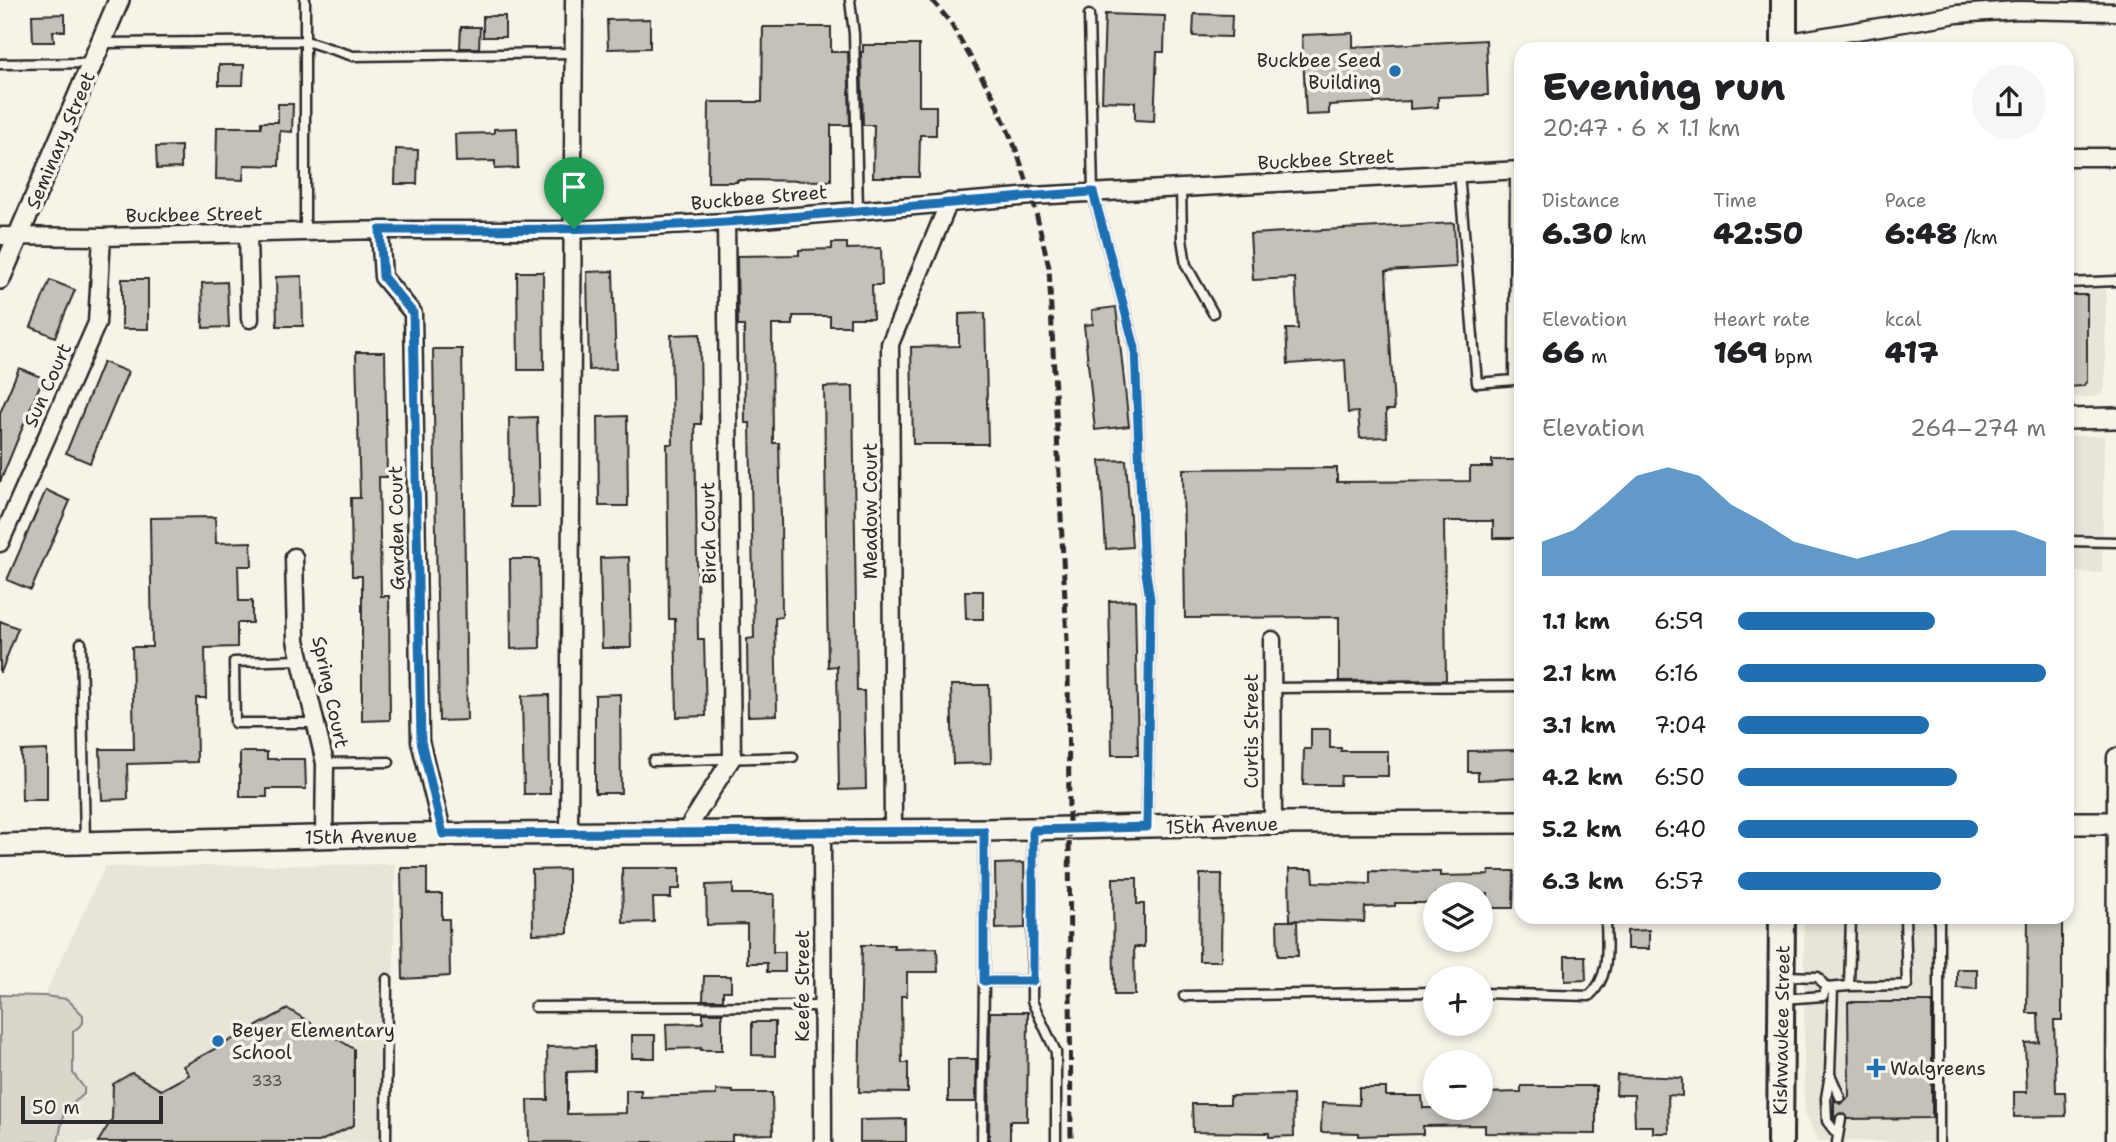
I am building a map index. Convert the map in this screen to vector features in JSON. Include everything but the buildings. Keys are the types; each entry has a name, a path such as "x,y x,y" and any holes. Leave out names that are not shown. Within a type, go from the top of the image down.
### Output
{"main road":[{"path":"1784,0 1784,42"},
{"name":"15th Avenue","path":"0,845 569,832 984,831 1273,823 1514,822"},
{"path":"2074,823 2115,823"},
{"name":"Kishwaukee Street","path":"1780,1142 1782,924"}],"street":[{"name":"Seminary Street","path":"0,279 10,236 119,0"},
{"path":"569,832 574,0"},
{"path":"1806,42 1957,14 2017,9 2116,12"},
{"path":"2074,157 2116,157"},
{"name":"Buckbee Street","path":"10,236 102,237 380,230 574,229 726,222 1093,192 1514,170"},
{"name":"Meadow Court","path":"893,831 890,344 949,202"},
{"name":"Birch Court","path":"726,222 732,758"},
{"name":"Garden Court","path":"380,230 383,277 413,313 421,741 443,834"},
{"path":"248,234 250,319"},
{"name":"Sun Court","path":"0,543 97,323 102,237"},
{"path":"2074,419 2116,418"},
{"name":"Spring Court","path":"294,557 296,640 324,763 324,836"},
{"name":"Curtis Street","path":"1272,639 1273,823"},
{"path":"2115,1142 2116,757"},
{"path":"686,831 732,758"},
{"name":"Keefe Street","path":"822,831 823,1142"}],"lane":[{"path":"305,0 305,232"},
{"path":"850,0 859,210"},
{"path":"1088,15 1093,192 1135,348 1143,553 1150,599 1147,827"},
{"path":"101,43 306,41 353,56 574,53"},
{"path":"0,64 92,63"},
{"path":"1460,173 1477,383 1514,380"},
{"path":"1181,187 1182,239 1186,265 1213,313"},
{"path":"2074,283 2116,281"},
{"path":"2074,541 2116,542"},
{"path":"81,643 85,842"},
{"path":"301,660 234,662 235,723 317,723"},
{"path":"1272,688 1514,686"},
{"path":"653,761 793,757"},
{"path":"324,763 389,762"},
{"path":"1033,830 1032,1001 1056,1052 1056,1142"},
{"path":"982,1142 984,831"},
{"path":"1493,993 1589,996 1599,988 1604,976 1606,924"},
{"path":"1849,986 1851,924"},
{"path":"1781,987 1823,996 1830,988 1907,985 1905,924"},
{"path":"1939,924 1939,1142"},
{"path":"1781,987 1818,977 1830,988 1827,1121 1837,1138"},
{"path":"386,1142 387,978"},
{"path":"984,981 1033,981"},
{"path":"1184,996 1423,992"},
{"path":"535,1007 823,1006"},
{"path":"1830,1074 1840,1097"},
{"path":"1837,1138 1842,1119"}],"shaded area":[{"path":"2106,289 2105,387 2102,394 2095,397 2074,397 2074,290"},
{"path":"2074,436 2104,436 2102,573 2074,572"},
{"name":"Beyer Elementary School","path":"395,864 391,1142 58,1142 63,1111 44,1087 44,996 105,867"},
{"path":"1804,924 1934,924 1934,1142 1818,1141 1806,1115"},
{"path":"0,995 67,999 83,1015 83,1023 73,1032 73,1073 84,1088 84,1094 64,1111 58,1142 0,1142"}],"railway":[{"path":"932,0 950,22 993,96 1032,196 1049,267 1068,662 1071,1142"}],"place":[{"name":"Buckbee Seed Building","path":"1395,71"},
{"name":"Beyer Elementary School","path":"218,1041"},
{"name":"Walgreens","path":"1876,1068"}],"route":[{"path":"1093,192 1135,348 1143,553 1150,599 1147,827 1033,830 1033,981 984,981 984,831 443,834 421,741 413,313 383,277 380,230 574,229 726,222 1093,192"}]}
